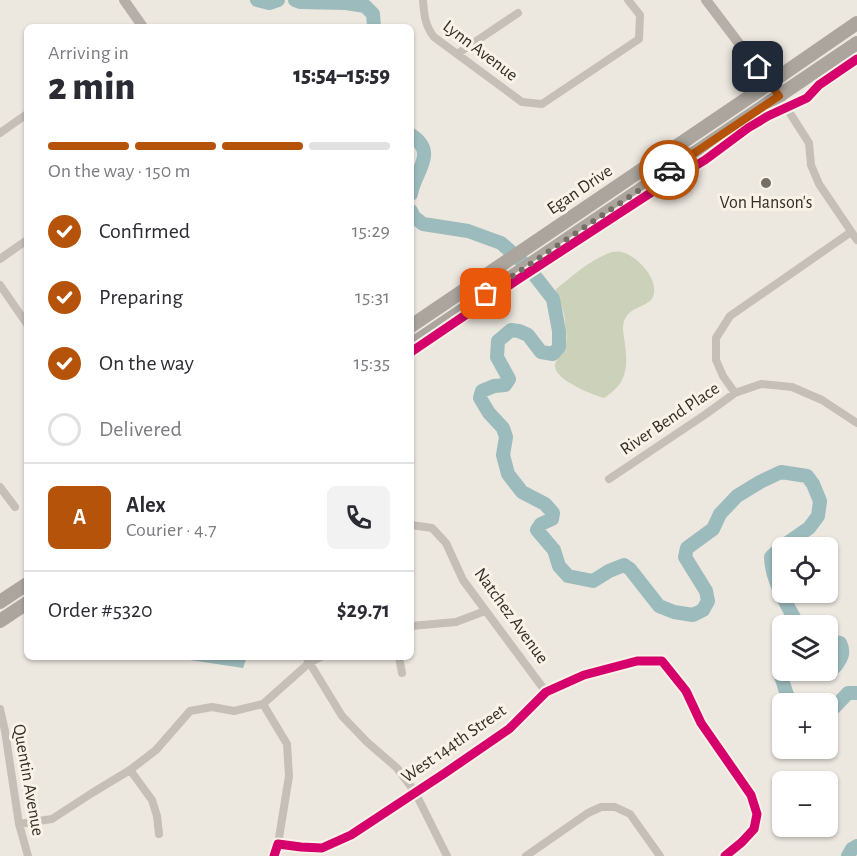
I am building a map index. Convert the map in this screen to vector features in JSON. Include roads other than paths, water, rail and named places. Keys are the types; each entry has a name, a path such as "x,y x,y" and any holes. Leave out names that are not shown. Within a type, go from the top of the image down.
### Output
{"highway":[{"name":"Egan Drive","path":"414,324 857,23"},
{"name":"Egan Drive","path":"414,343 857,44"},
{"path":"0,602 24,586"},
{"path":"0,621 24,605"}],"main road":[{"path":"124,0 141,24"},
{"path":"706,0 779,96"}],"street":[{"name":"Lynn Avenue","path":"423,0 429,30 434,37 522,102 542,104 639,39 640,15 628,0"},
{"path":"457,54 518,13"},
{"path":"779,96 809,142 811,165 819,184 857,240"},
{"path":"0,133 24,116"},
{"name":"River Bend Place","path":"609,479 735,393 723,376 716,360 716,338 730,316 851,232"},
{"path":"0,259 24,242"},
{"path":"0,285 24,320"},
{"path":"735,393 761,384 792,387 822,400 857,423"},
{"path":"0,487 15,507"},
{"name":"Natchez Avenue","path":"414,525 432,528 446,543 464,580 546,692"},
{"path":"414,626 456,622 485,611"},
{"path":"19,824 52,819 130,770 156,750 190,711 212,707 234,711 263,704 307,660 342,716 397,768 416,792 447,856"},
{"path":"400,660 402,673"},
{"name":"West 144th Street","path":"278,844 322,848 351,835 509,729 546,692 584,675 637,661 662,661 686,691 701,723 750,795 757,814 754,828 725,856"},
{"path":"263,704 286,744 288,776 278,844 274,856"},
{"name":"Quentin Avenue","path":"0,709 19,824 28,856"},
{"path":"130,770 152,800 159,834"},
{"path":"526,856 588,813 601,807 615,807 630,814 660,856"}],"water":[{"path":"190,660 246,660 243,668"}],"waterway":[{"path":"257,0 269,3 278,0"},
{"path":"295,0 365,6 373,14 374,24"},
{"path":"414,138 423,149 424,156 414,184"},
{"path":"414,217 423,224 468,231 501,243 528,267 553,299 559,331 559,347 553,354 541,352 528,335 511,330 498,341 497,357 509,379 505,385 494,386 482,391 480,398 489,413 503,428 506,437 503,455 508,474 522,492 545,504 553,513 552,519 541,524 537,530 554,550 559,566 568,576 593,581 624,565 630,569 659,606 674,612 693,615 703,610 708,601 706,591 685,557 687,548 713,529 720,514 737,496 760,482 781,472 807,476 820,501 818,516 809,528 771,557 777,583 793,615"},
{"path":"838,643 842,652 838,661"},
{"path":"783,681 786,693"},
{"path":"838,704 848,693 857,693"},
{"path":"848,856 857,846"}],"place":[{"name":"Von Hanson's","path":"766,183"}]}
